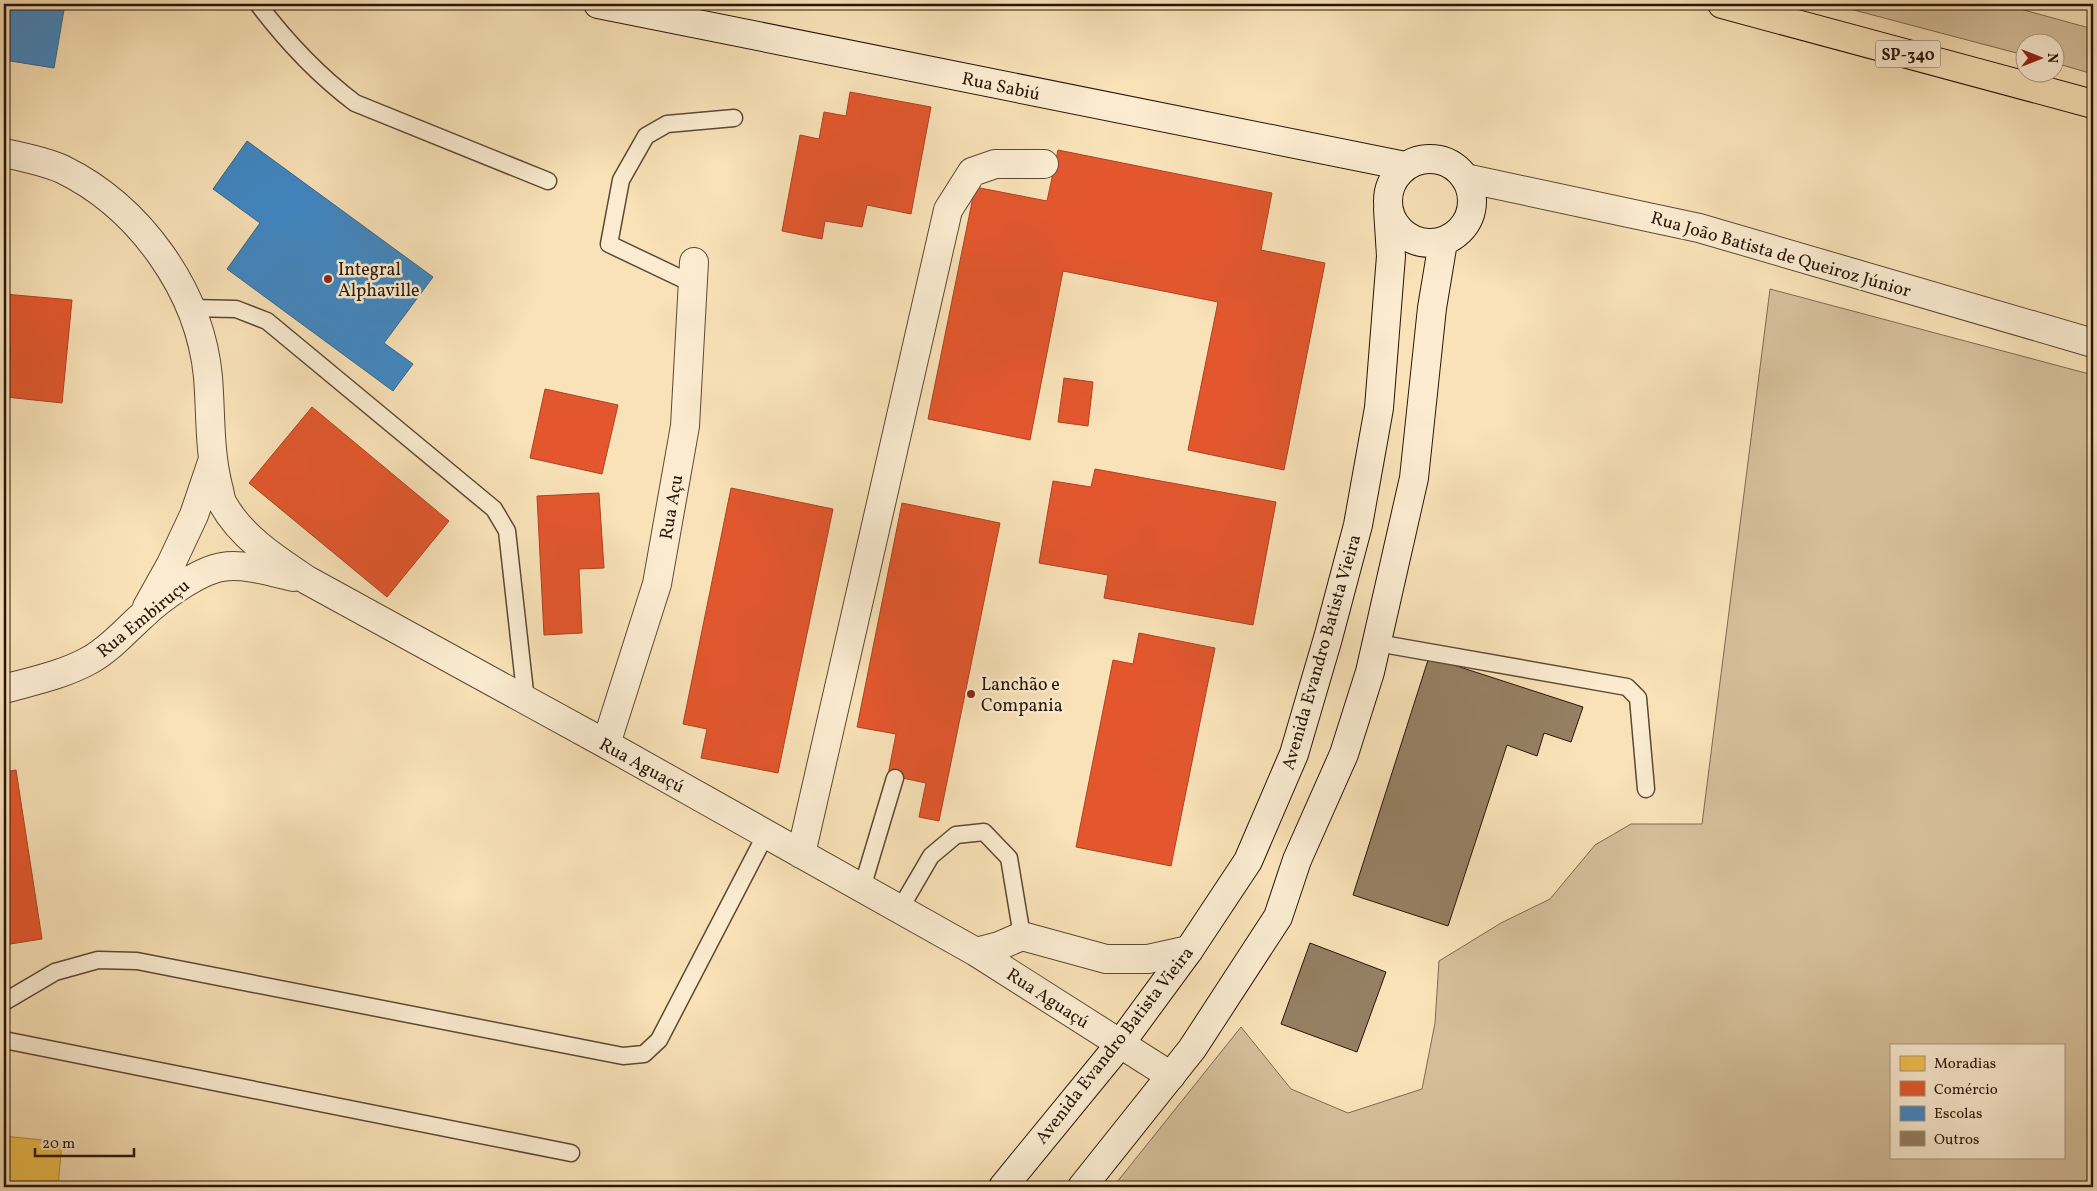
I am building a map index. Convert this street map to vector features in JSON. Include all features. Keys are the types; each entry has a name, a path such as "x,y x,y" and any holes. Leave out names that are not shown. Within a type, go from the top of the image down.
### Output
{"highway":[{"name":"SP-340","path":"1722,4 2093,104"}],"street":[{"name":"Rua Sabiú","path":"598,4 1405,166"},
{"path":"4,153 32,159 62,169 90,187 120,209 148,236 171,268 190,308 201,338 208,377 212,462 222,503 233,519 274,557 307,580"},
{"path":"1430,158 1444,160 1456,167 1466,178 1471,190 1470,215 1459,231 1443,242 1429,244 1414,240 1402,233 1393,222 1388,209 1387,197 1390,185 1396,174 1405,166 1417,160 1430,158"},
{"path":"801,854 948,210 972,172 995,164 1044,164"},
{"name":"Rua João Batista de Queiroz Júnior","path":"1466,178 1699,228 2093,343"},
{"name":"Avenida Evandro Batista Vieira","path":"1003,1187 1120,1044 1189,950 1248,861 1294,754 1328,638 1358,525 1379,408 1391,256 1388,209"},
{"path":"1082,1187 1171,1076 1220,1008 1278,916 1297,860 1344,754 1377,643 1414,478 1432,308 1443,242"},
{"name":"Rua Açu","path":"606,744 657,584 685,426 693,273"},
{"path":"143,614 171,564 194,515 212,462"},
{"name":"Rua Embiruçu","path":"4,689 56,675 91,660 116,641 143,614 192,579 222,567 253,568 307,580"},
{"name":"Rua Aguaçú","path":"307,580 606,744 976,952 1171,1076"},
{"path":"1022,936 1106,959 1148,959 1189,950"},
{"name":"Rua Aguaçú","path":"976,952 999,946 1022,936"}],"lane":[{"path":"258,4 278,30 317,71 355,103 548,181"},
{"path":"693,273 609,244 621,180 646,136 654,130 667,124 734,118"},
{"path":"190,308 236,308 267,321 494,509 507,531 526,701"},
{"path":"1377,643 1626,687 1638,698 1646,789"},
{"path":"862,888 895,778"},
{"path":"900,909 931,856 956,835 984,832 1009,858 1022,936"},
{"path":"4,1002 55,972 98,960 137,961 623,1056 644,1054 660,1040 766,834"},
{"path":"4,1040 571,1153"}],"shaded area":[{"path":"1831,4 2002,4 2093,29 2093,74 2064,66 2064,32 2014,32 2014,52"},
{"path":"1770,289 2093,375 2093,1187 1113,1187 1241,1027 1291,1089 1348,1113 1422,1089 1435,1023 1439,961 1501,923 1550,899 1595,845 1631,824 1702,824"}],"building: Moradias":[{"path":"4,1136 62,1142 58,1187 4,1187"}],"building: Comércio":[{"path":"850,92 931,107 911,214 867,205 862,227 825,221 822,239 782,231 800,135 819,139 824,112 846,116"},
{"path":"1058,150 1272,193 1261,250 1325,263 1284,470 1188,450 1218,302 1063,271 1030,440 928,419 975,187 1047,201"},
{"path":"4,294 72,300 62,403 6,397 11,346 4,345"},
{"path":"1064,378 1093,382 1088,426 1058,422"},
{"path":"545,389 618,405 602,474 530,458"},
{"path":"312,407 449,521 387,597 249,483"},
{"path":"1095,469 1276,502 1253,625 1104,598 1108,575 1039,563 1053,481 1091,487"},
{"path":"731,488 833,509 778,773 701,758 707,729 683,724"},
{"path":"599,493 604,568 579,569 582,633 544,635 537,496"},
{"path":"902,503 1000,523 939,821 919,817 926,783 888,775 896,734 857,727"},
{"path":"1139,633 1215,648 1171,866 1076,847 1113,660 1133,664"},
{"path":"16,770 42,939 4,945 4,772"}],"building: Escolas":[{"path":"4,4 65,4 54,68 4,60"},
{"path":"247,141 433,277 384,343 413,364 393,391 227,269 260,223 213,189"}],"building: Outros":[{"path":"1429,657 1583,707 1571,742 1544,733 1537,756 1507,745 1448,926 1353,895"},
{"path":"1310,943 1386,972 1357,1052 1281,1024"}],"place":[{"name":"Integral Alphaville","path":"328,279"},
{"name":"Lanchão e Compania","path":"971,694"}]}
